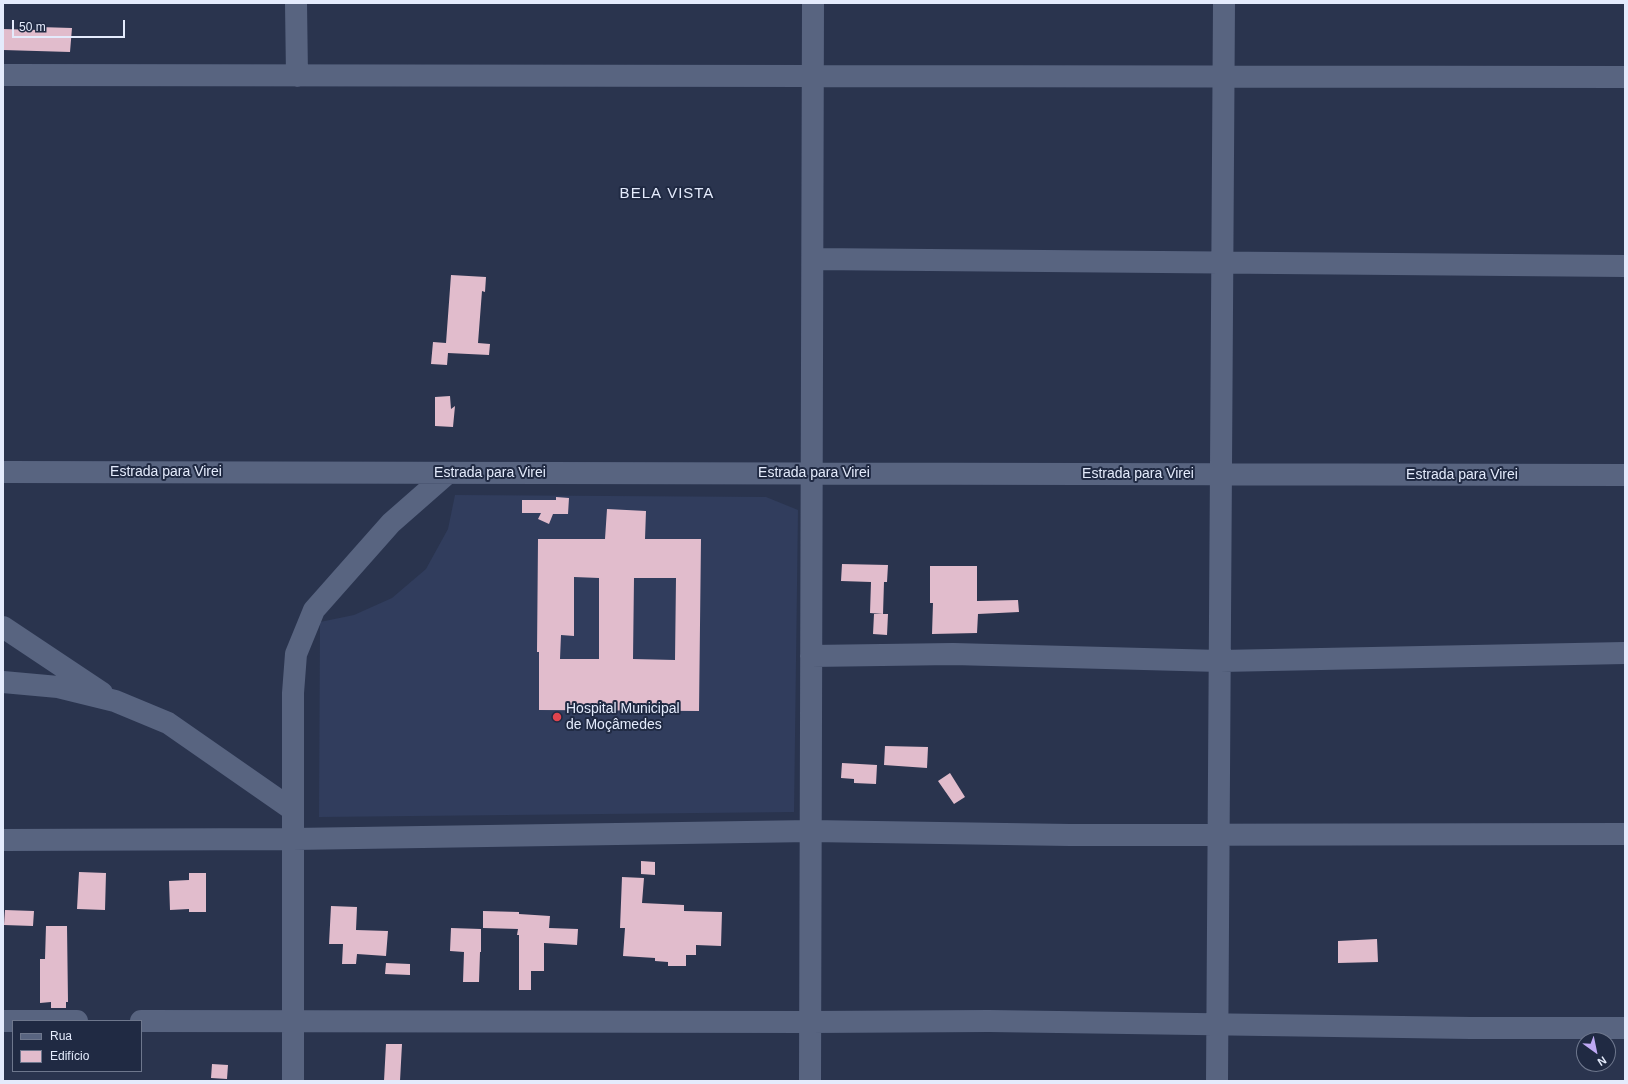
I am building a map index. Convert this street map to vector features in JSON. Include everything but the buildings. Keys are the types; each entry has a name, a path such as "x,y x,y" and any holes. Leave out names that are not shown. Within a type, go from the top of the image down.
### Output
{"street":[{"path":"296,3 297,76"},
{"path":"810,1081 813,3"},
{"path":"1218,1081 1224,3"},
{"path":"3,75 1625,77"},
{"path":"813,259 1625,266"},
{"name":"Estrada para Virei","path":"3,472 1625,475"},
{"path":"292,1081 293,693 296,654 314,610 392,523 448,473"},
{"path":"3,627 115,701"},
{"path":"811,656 952,654 1220,661 1625,653"},
{"path":"3,682 58,687 115,701 168,723 293,810"},
{"path":"3,840 293,839 811,831 1070,835 1625,834"},
{"path":"142,1021 989,1021 1471,1028 1625,1028"}],"shaded area":[{"name":"Hospital Municipal de Moçâmedes","path":"455,495 766,497 798,510 794,812 319,817 320,622 354,615 392,598 426,569 448,529"}],"place":[{"name":"Hospital Municipal de Moçâmedes","path":"557,717"}],"district":[{"name":"BELA VISTA","path":"667,194"}]}
